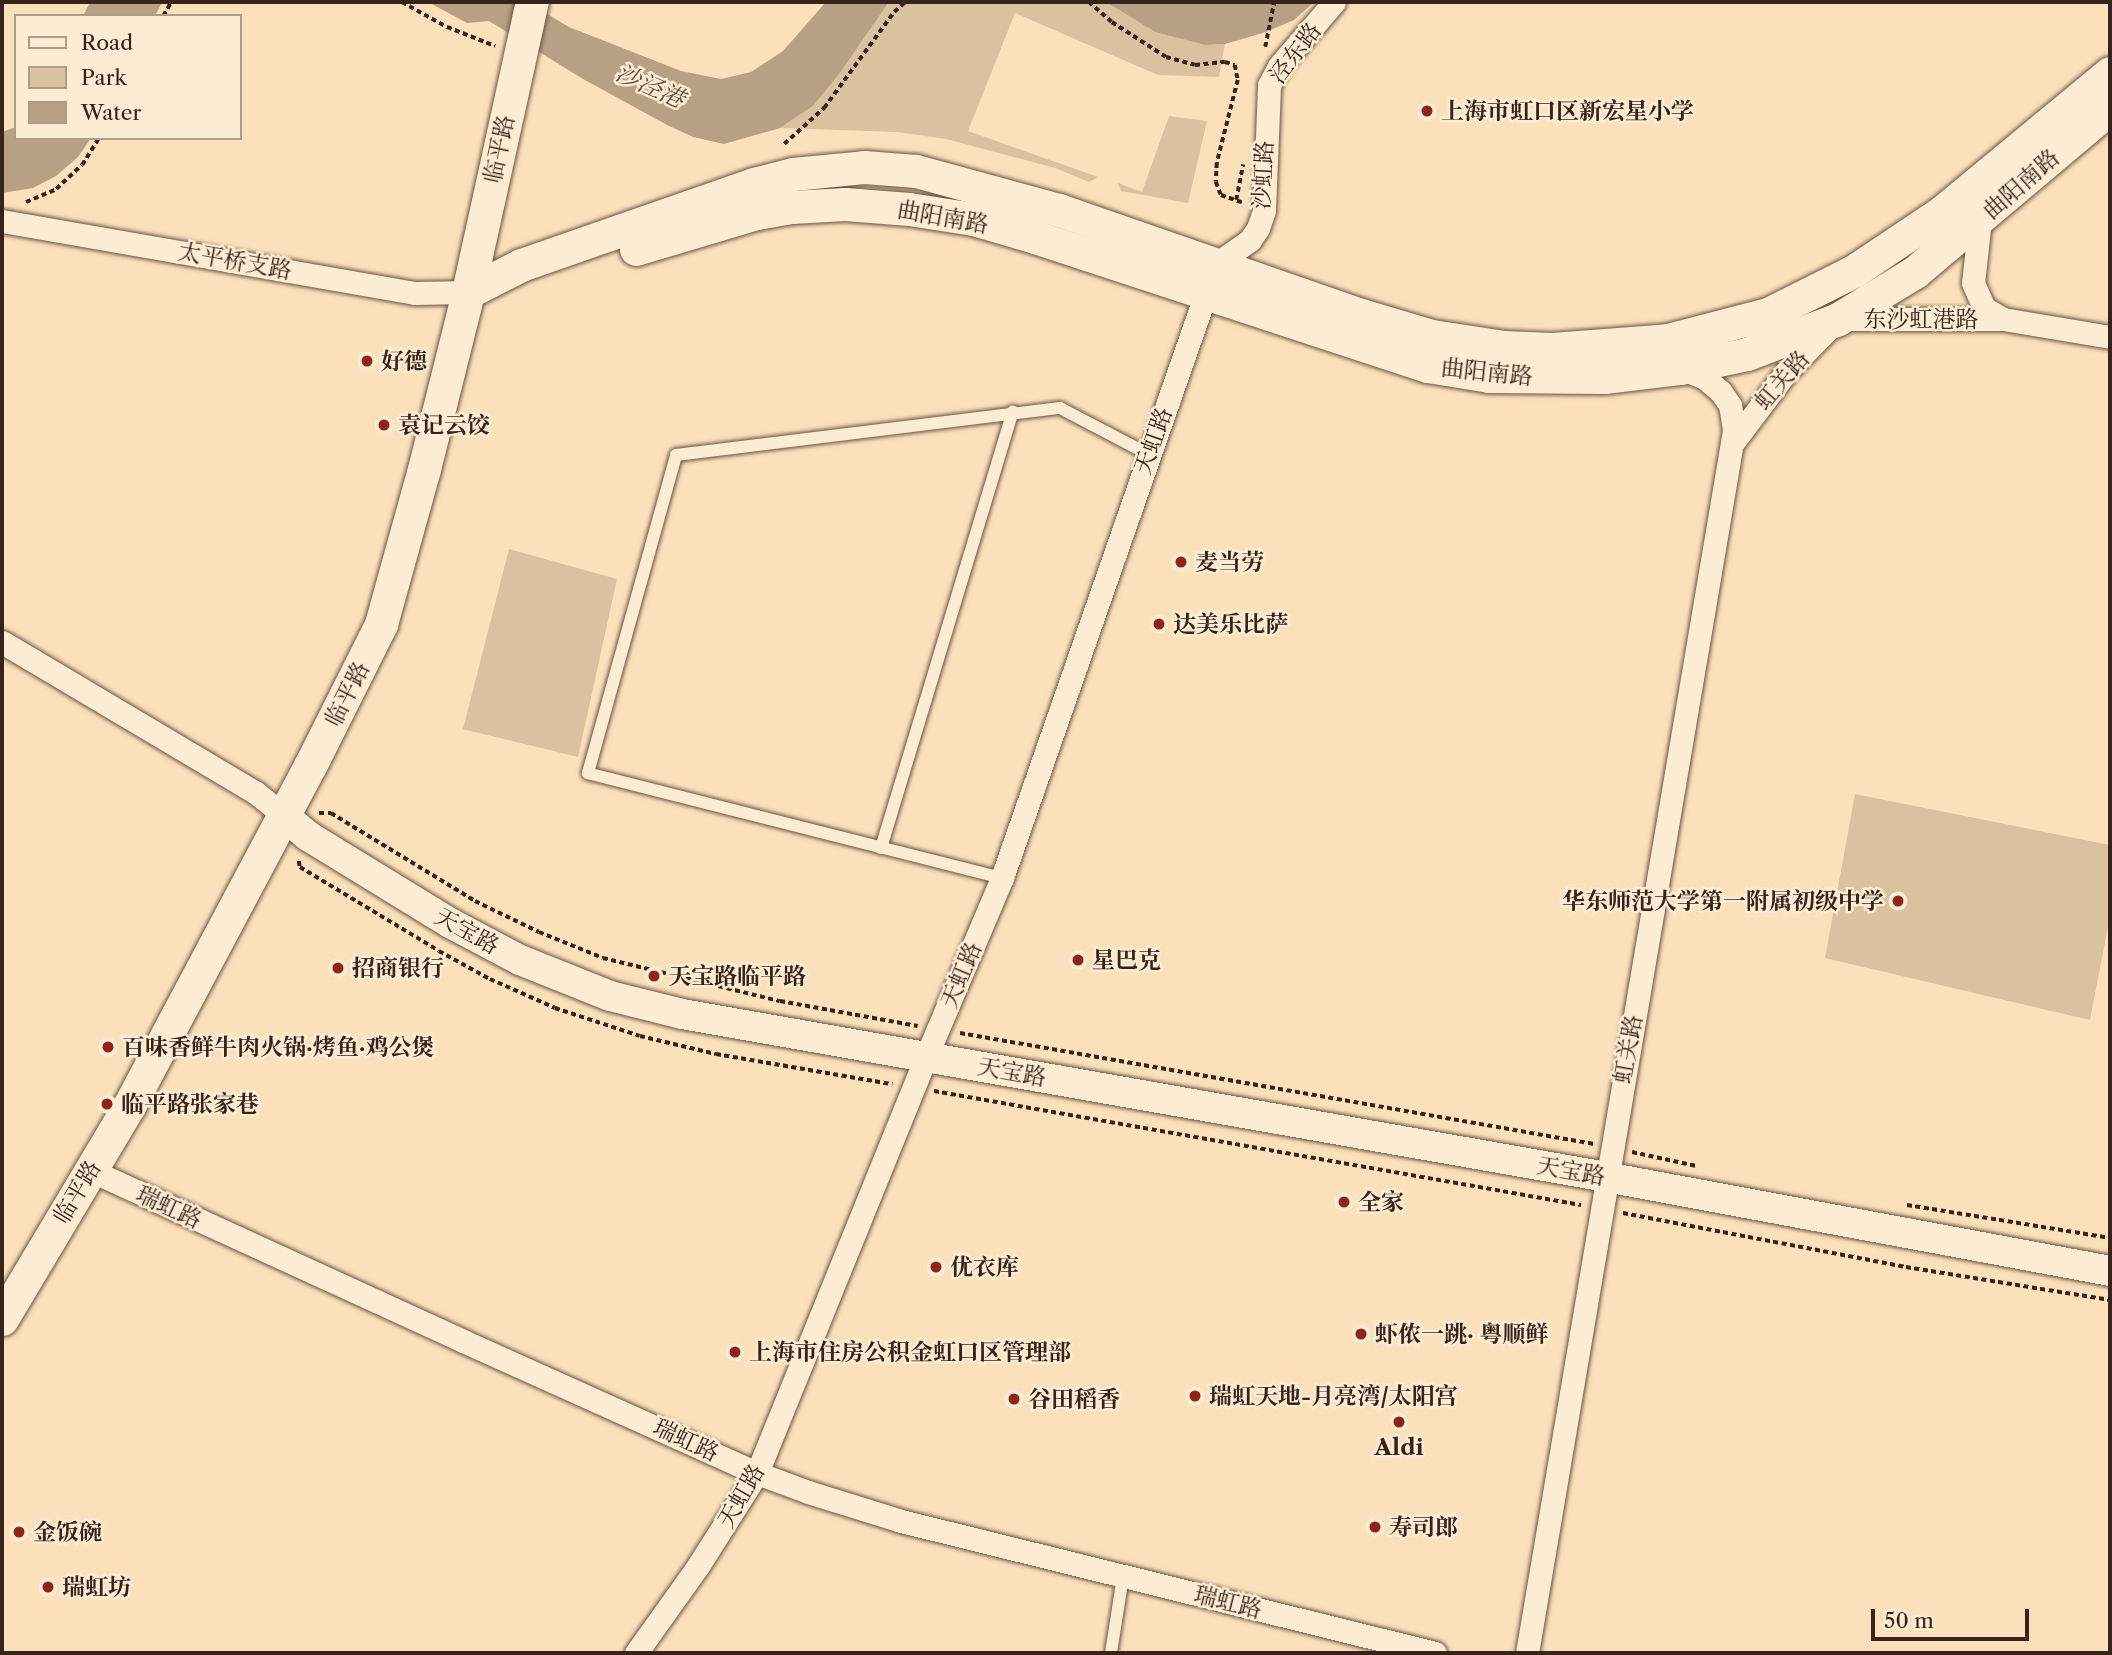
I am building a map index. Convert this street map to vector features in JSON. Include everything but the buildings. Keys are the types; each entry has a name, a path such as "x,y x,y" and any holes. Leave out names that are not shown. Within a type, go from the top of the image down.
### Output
{"main road":[{"name":"临平路","path":"2,1319 129,1106 284,815 381,624 424,469 468,292 532,4"},
{"name":"曲阳南路","path":"1211,279 1358,314 1432,335 1504,347 1552,349 1668,340 1768,314 1854,271 1942,212 2110,73"},
{"name":"曲阳南路","path":"468,292 522,265 754,184 793,174 863,167 916,172 1059,210 1211,279 1428,366 1489,376 1604,377 1680,368 1747,354 1786,342 1838,319 1915,272 2110,108"}],"street":[{"name":"泾东路","path":"1266,108 1269,85 1279,66 1334,2"},
{"name":"沙虹路","path":"1211,279 1251,240 1265,211 1266,108"},
{"name":"太平桥支路","path":"8,213 415,293 468,292"},
{"name":"东沙虹港路","path":"1980,220 1973,283 1984,308 2003,319"},
{"name":"天虹路","path":"636,1653 698,1566 757,1473 1002,878 1073,681 1148,454 1211,279"},
{"name":"东沙虹港路","path":"1838,319 2003,319 2110,337"},
{"name":"虹关路","path":"1732,445 1779,382 1838,319"},
{"name":"虹关路","path":"1527,1653 1732,445 1734,417 1725,398 1705,378 1680,368"},
{"name":"天宝路","path":"2,642 255,792 309,836 450,923 557,976 611,996 717,1022 932,1044 1606,1177 2110,1271"},
{"name":"瑞虹路","path":"90,1170 757,1473 901,1521 1435,1653"}],"lane":[{"path":"1002,878 588,774 676,455 1060,408 1148,454"},
{"path":"881,848 1013,412"},
{"path":"1111,1653 1123,1576"}],"path":[{"path":"402,2 447,27 521,50"},
{"path":"784,144 824,108 894,12 905,2"},
{"path":"1089,2 1112,22 1166,57 1195,65 1225,62 1235,65 1238,80 1217,163 1216,182 1221,195 1265,211"},
{"path":"8,213 56,189 82,164 98,140"},
{"path":"1236,200 1243,163"},
{"name":"天宝路","path":"331,813 475,901 539,932 603,958 780,1002 932,1044 1081,1052 1611,1147 1702,1167"},
{"path":"1904,1205 2110,1238"}],"green space":[{"path":"889,2 1106,2 1155,32 1205,45 1225,44 1219,77 1158,75 1015,13 968,131 1098,177 1089,182 1055,168 946,139 897,132 780,128 813,106 840,73"},
{"path":"1169,116 1207,121 1188,203 1121,191 1118,183 1142,192"},
{"path":"509,549 617,579 578,757 463,729"},
{"path":"1855,794 2110,845 2110,916 2090,1020 1825,958"}],"water":[{"path":"90,2 162,2 156,14 84,14"},
{"name":"沙泾港","path":"428,2 527,2 569,27 681,71 721,79 751,72 783,51 826,2 889,2 840,73 813,106 780,128 724,144 693,137 669,126 583,79 489,21 467,23"},
{"path":"1106,2 1314,2 1294,20 1266,32 1225,44 1205,45 1155,32"},
{"path":"14,128 14,140 90,140 78,157 56,176 33,188 2,193 2,132"}],"place":[{"name":"上海市虹口区新宏星小学","path":"1427,111"},
{"name":"好德","path":"367,361"},
{"name":"袁记云饺","path":"384,425"},
{"name":"麦当劳","path":"1181,562"},
{"name":"达美乐比萨","path":"1159,624"},
{"name":"华东师范大学第一附属初级中学","path":"1898,901"},
{"name":"星巴克","path":"1078,960"},
{"name":"招商银行","path":"338,968"},
{"name":"天宝路临平路","path":"654,976"},
{"name":"百味香鲜牛肉火锅·烤鱼·鸡公煲","path":"108,1047"},
{"name":"临平路张家巷","path":"107,1104"},
{"name":"全家","path":"1344,1202"},
{"name":"优衣库","path":"936,1267"},
{"name":"虾侬一跳· 粤顺鲜","path":"1361,1334"},
{"name":"上海市住房公积金虹口区管理部","path":"735,1352"},
{"name":"瑞虹天地-月亮湾/太阳宫","path":"1195,1396"},
{"name":"谷田稻香","path":"1014,1399"},
{"name":"Aldi","path":"1399,1422"},
{"name":"寿司郎","path":"1375,1527"},
{"name":"金饭碗","path":"19,1532"},
{"name":"瑞虹坊","path":"48,1587"}]}
